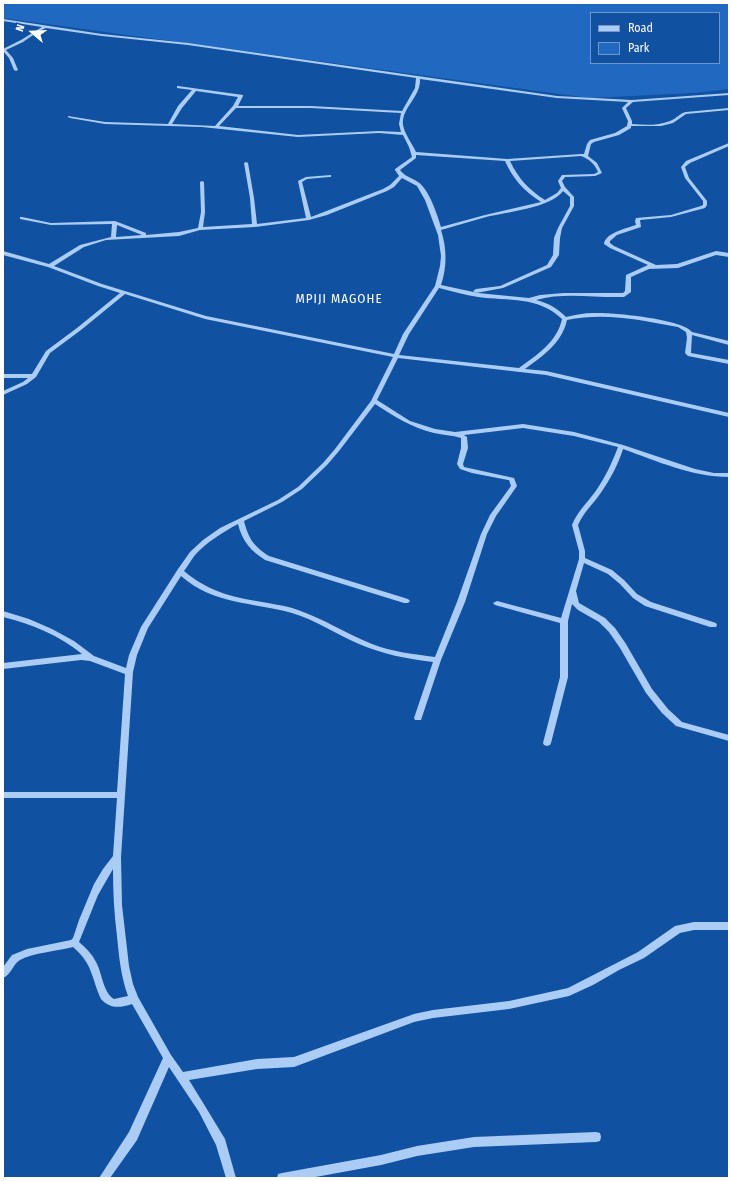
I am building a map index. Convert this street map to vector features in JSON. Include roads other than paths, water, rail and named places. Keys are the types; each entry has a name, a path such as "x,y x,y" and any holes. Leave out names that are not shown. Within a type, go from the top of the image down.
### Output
{"street":[{"path":"3,20 45,27 188,44 556,98 632,101 729,94"},
{"path":"16,70 11,58 4,50 45,27"},
{"path":"231,1178 221,1143 202,1109 168,1058 134,1000 128,984 121,943 118,905 117,857 129,672 138,641 180,571 192,554 205,542 222,530 280,502 313,476 337,450 374,401 387,376 395,356 441,280 444,261 439,229 429,203 420,186 398,172 398,168 412,160 414,153 401,125 404,112 417,91 419,83 418,77"},
{"path":"178,87 241,96 235,107 216,127"},
{"path":"169,125 180,107 195,89"},
{"path":"631,125 624,108 632,101"},
{"path":"235,107 311,107 404,112"},
{"path":"586,156 589,144 592,141 618,134 626,130 631,125 655,125 674,122 686,112 729,109"},
{"path":"70,117 111,124 216,127 298,136 379,132 404,134"},
{"path":"654,266 612,247 607,244 607,241 615,234 639,226 637,221 638,219 671,216 703,206 705,201 686,178 683,167 688,162 729,144"},
{"path":"414,153 507,160 575,155 590,158 599,169 600,173 595,175 572,174 564,176 560,181 563,188 572,197 572,206 560,228 557,238 556,255 549,266 501,287 481,291 459,291"},
{"path":"507,160 519,182 533,195 543,201"},
{"path":"246,162 255,226"},
{"path":"50,266 82,246 113,238 179,234 200,229 255,226 309,219 337,210 385,190 392,186 402,175"},
{"path":"309,219 300,181 306,178 329,176"},
{"path":"200,229 203,212 202,182"},
{"path":"439,229 493,214 527,208 557,195 563,188"},
{"path":"22,218 51,224 115,222 146,235"},
{"path":"113,238 115,222"},
{"path":"3,253 50,266 123,293 205,317 395,356 546,373 729,415"},
{"path":"529,300 550,294 583,296 624,294 628,292 628,276 634,272 654,266 678,266 716,253 729,255"},
{"path":"438,286 477,295 529,300 550,306 564,319 564,326 555,340 546,350 520,370"},
{"path":"3,393 25,383 34,376 48,352 123,293"},
{"path":"564,319 586,314 618,315 680,326 686,328 690,333 729,343"},
{"path":"690,333 688,353 690,355 729,362"},
{"path":"3,376 34,376"},
{"path":"374,401 413,424 434,431 464,437 465,449 460,464 462,468 472,472 509,478 514,482 514,486 493,515 484,534 461,602 437,660 418,718"},
{"path":"455,434 489,428 523,426 574,434 621,446 694,472 714,475 729,475"},
{"path":"547,743 564,677 564,621 572,589 582,559 582,551 575,525 585,508 592,501 609,476 616,462 621,446"},
{"path":"241,521 246,541 256,552 267,558 406,601"},
{"path":"582,559 610,572 635,596 648,604 713,625"},
{"path":"180,571 194,585 214,595 294,611 306,615 371,646 399,654 437,660"},
{"path":"572,589 576,604 602,620 612,630 624,646 649,690 665,711 679,724 695,730 729,738"},
{"path":"497,603 564,621"},
{"path":"3,614 21,618 43,628 63,638 91,658 129,672"},
{"path":"3,666 70,658 91,658"},
{"path":"3,795 121,795"},
{"path":"74,943 104,873 117,857"},
{"path":"181,1077 257,1064 294,1062 414,1018 433,1014 509,1005 569,992 641,955 678,929 694,926 729,926"},
{"path":"3,974 15,958 28,953 74,943"},
{"path":"74,943 85,952 91,960 105,999 111,1003 118,1004 134,1000"},
{"path":"104,1178 133,1136 168,1058"},
{"path":"282,1178 381,1160 417,1151 474,1142 596,1137"}],"district":[{"name":"MPIJI MAGOHE","path":"339,299"}]}
